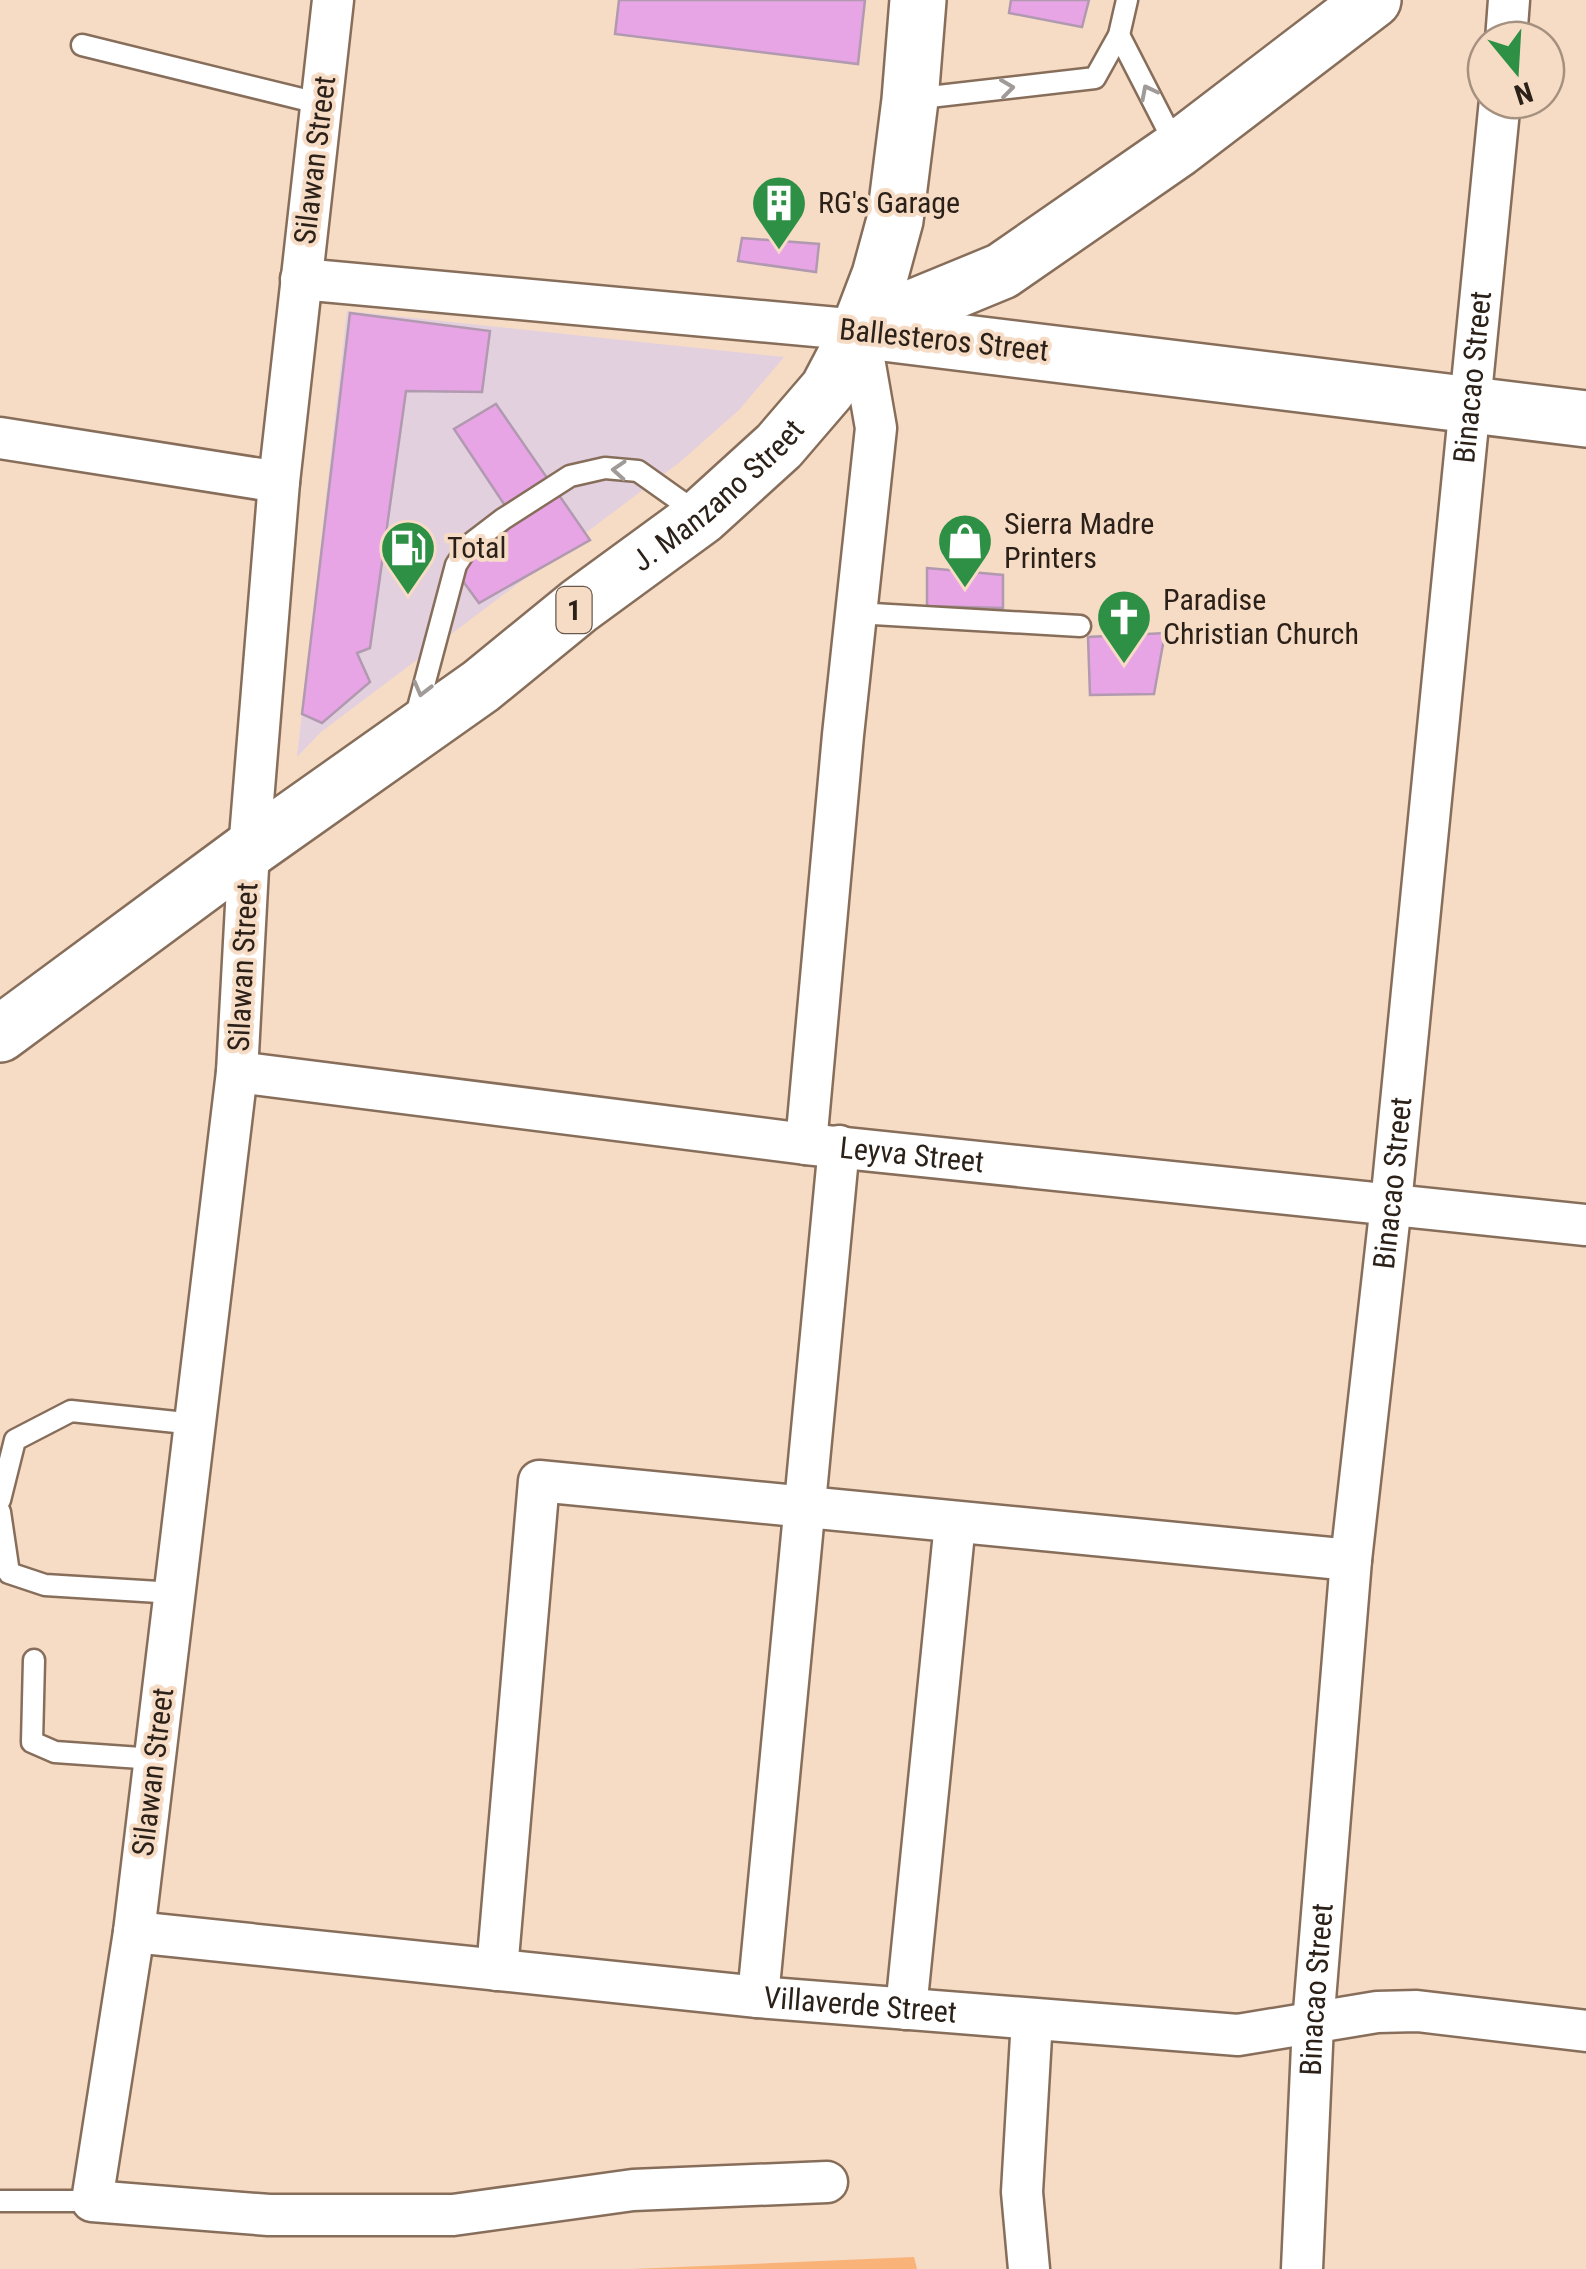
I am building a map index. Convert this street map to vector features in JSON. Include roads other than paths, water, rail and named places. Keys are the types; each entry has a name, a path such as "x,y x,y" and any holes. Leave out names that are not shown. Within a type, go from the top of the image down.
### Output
{"main road":[{"name":"1","path":"858,330 880,275 895,220 918,0"},
{"path":"858,330 1002,271 1178,150 1373,0"},
{"name":"Ballesteros Street","path":"858,330 1586,419"},
{"name":"J. Manzano Street","path":"0,1034 249,850 482,686 579,606 702,516 779,446 828,389 858,330"}],"street":[{"name":"Silawan Street","path":"92,2201 134,1932 237,1072 249,850 279,482 332,0"},
{"name":"Binacao Street","path":"1302,2269 1313,2024 1351,1560 1391,1204 1498,120"},
{"name":"Ballesteros Street","path":"301,278 858,330"},
{"path":"758,1997 803,1508 856,613 876,428 858,330"},
{"path":"0,438 279,482"},
{"name":"Leyva Street","path":"237,1072 823,1145 1586,1226"},
{"path":"497,1970 538,1480 1351,1560"},
{"path":"906,2009 955,1523"},
{"name":"Villaverde Street","path":"134,1932 758,1997 1238,2035 1376,2012 1417,2011 1586,2030"},
{"path":"1030,2269 1022,2192 1032,2019"},
{"path":"92,2201 268,2214 453,2215 633,2190 827,2182"}],"lane":[{"path":"910,100 1096,78 1118,35 1127,0"},
{"path":"1118,35 1178,150"},
{"path":"82,45 322,104"},
{"path":"410,737 456,566 468,545 502,519 570,476 605,468 638,471 702,516"},
{"path":"856,613 1080,626"},
{"path":"0,1500 15,1440 71,1411 195,1424"},
{"path":"0,1512 9,1573 45,1584 175,1593"},
{"path":"34,1660 32,1742 55,1752 155,1759"},
{"path":"0,2201 92,2201"}],"place":[{"name":"RG's Garage","path":"779,252"},
{"name":"Sierra Madre Printers","path":"965,590"},
{"name":"Total","path":"408,597"},
{"name":"Paradise Christian Church","path":"1124,666"}]}
